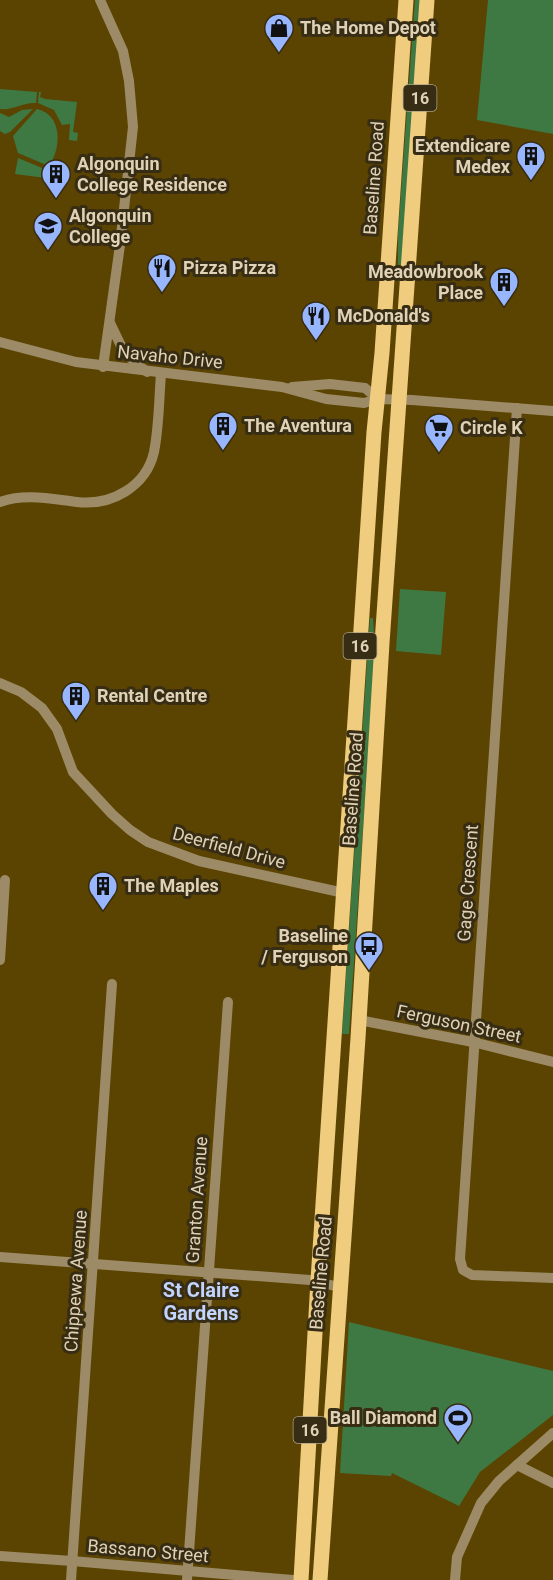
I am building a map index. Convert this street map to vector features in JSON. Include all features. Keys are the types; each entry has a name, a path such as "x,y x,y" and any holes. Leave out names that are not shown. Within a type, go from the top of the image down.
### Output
{"main road":[{"name":"Baseline Road","path":"302,1580 318,1280 406,0"},
{"name":"Baseline Road","path":"320,1580 427,0"}],"street":[{"name":"Navaho Drive","path":"100,0 123,51 129,81 132,127 103,367 282,387 326,399 364,403 378,399 553,411"},
{"path":"109,322 125,354 147,372"},
{"path":"0,342 103,367"},
{"path":"0,502 24,496 85,503 108,501 128,490 147,470 154,452 161,374"},
{"name":"Navaho Drive","path":"282,387 330,384 365,388 378,399"},
{"name":"Gage Crescent","path":"517,408 460,1259 463,1270 472,1275 553,1278"},
{"name":"Deerfield Drive","path":"0,683 21,692 42,708 57,729 73,771 112,814 148,842 199,861 345,893"},
{"path":"0,960 5,880"},
{"name":"Chippewa Avenue","path":"71,1580 112,984"},
{"name":"Granton Avenue","path":"187,1576 228,1002"},
{"name":"Ferguson Street","path":"358,1020 473,1042 553,1062"},
{"path":"0,1257 318,1280 339,1287"},
{"path":"455,1580 458,1557 481,1503 499,1481 553,1433"},
{"path":"517,1465 553,1483"},
{"name":"Bassano Street","path":"0,1556 72,1561 187,1576 293,1580"}],"green space":[{"path":"415,0 421,0 401,282 398,281 398,234"},
{"path":"488,0 553,0 553,134 477,120"},
{"path":"0,89 37,92 36,103 0,109"},
{"path":"39,92 41,92 40,97 45,99 77,102 73,132 78,133 77,141 69,140 70,124 62,125 54,110 38,103"},
{"path":"33,109 10,132 5,134 0,131 0,113 9,117 22,110"},
{"path":"37,109 51,117 55,124 58,140 51,163 44,164 18,153 13,136"},
{"path":"18,158 47,170 46,178 15,174"},
{"path":"400,589 446,592 441,655 396,651"},
{"path":"370,618 373,618 375,654 349,1034 342,1034"},
{"path":"349,1322 553,1371 553,1415 480,1472 459,1506 392,1473 391,1476 340,1473"}],"place":[{"name":"The Home Depot","path":"279,54"},
{"name":"Extendicare Medex","path":"531,182"},
{"name":"Algonquin College Residence","path":"56,200"},
{"name":"Algonquin College","path":"48,252"},
{"name":"Pizza Pizza","path":"162,294"},
{"name":"Meadowbrook Place","path":"504,308"},
{"name":"McDonald's","path":"316,342"},
{"name":"The Aventura","path":"223,452"},
{"name":"Circle K","path":"439,454"},
{"name":"Rental Centre","path":"76,722"},
{"name":"The Maples","path":"103,912"},
{"name":"Baseline / Ferguson","path":"369,972"},
{"name":"Ball Diamond","path":"458,1444"}],"district":[{"name":"St Claire Gardens","path":"201,1302"}]}
